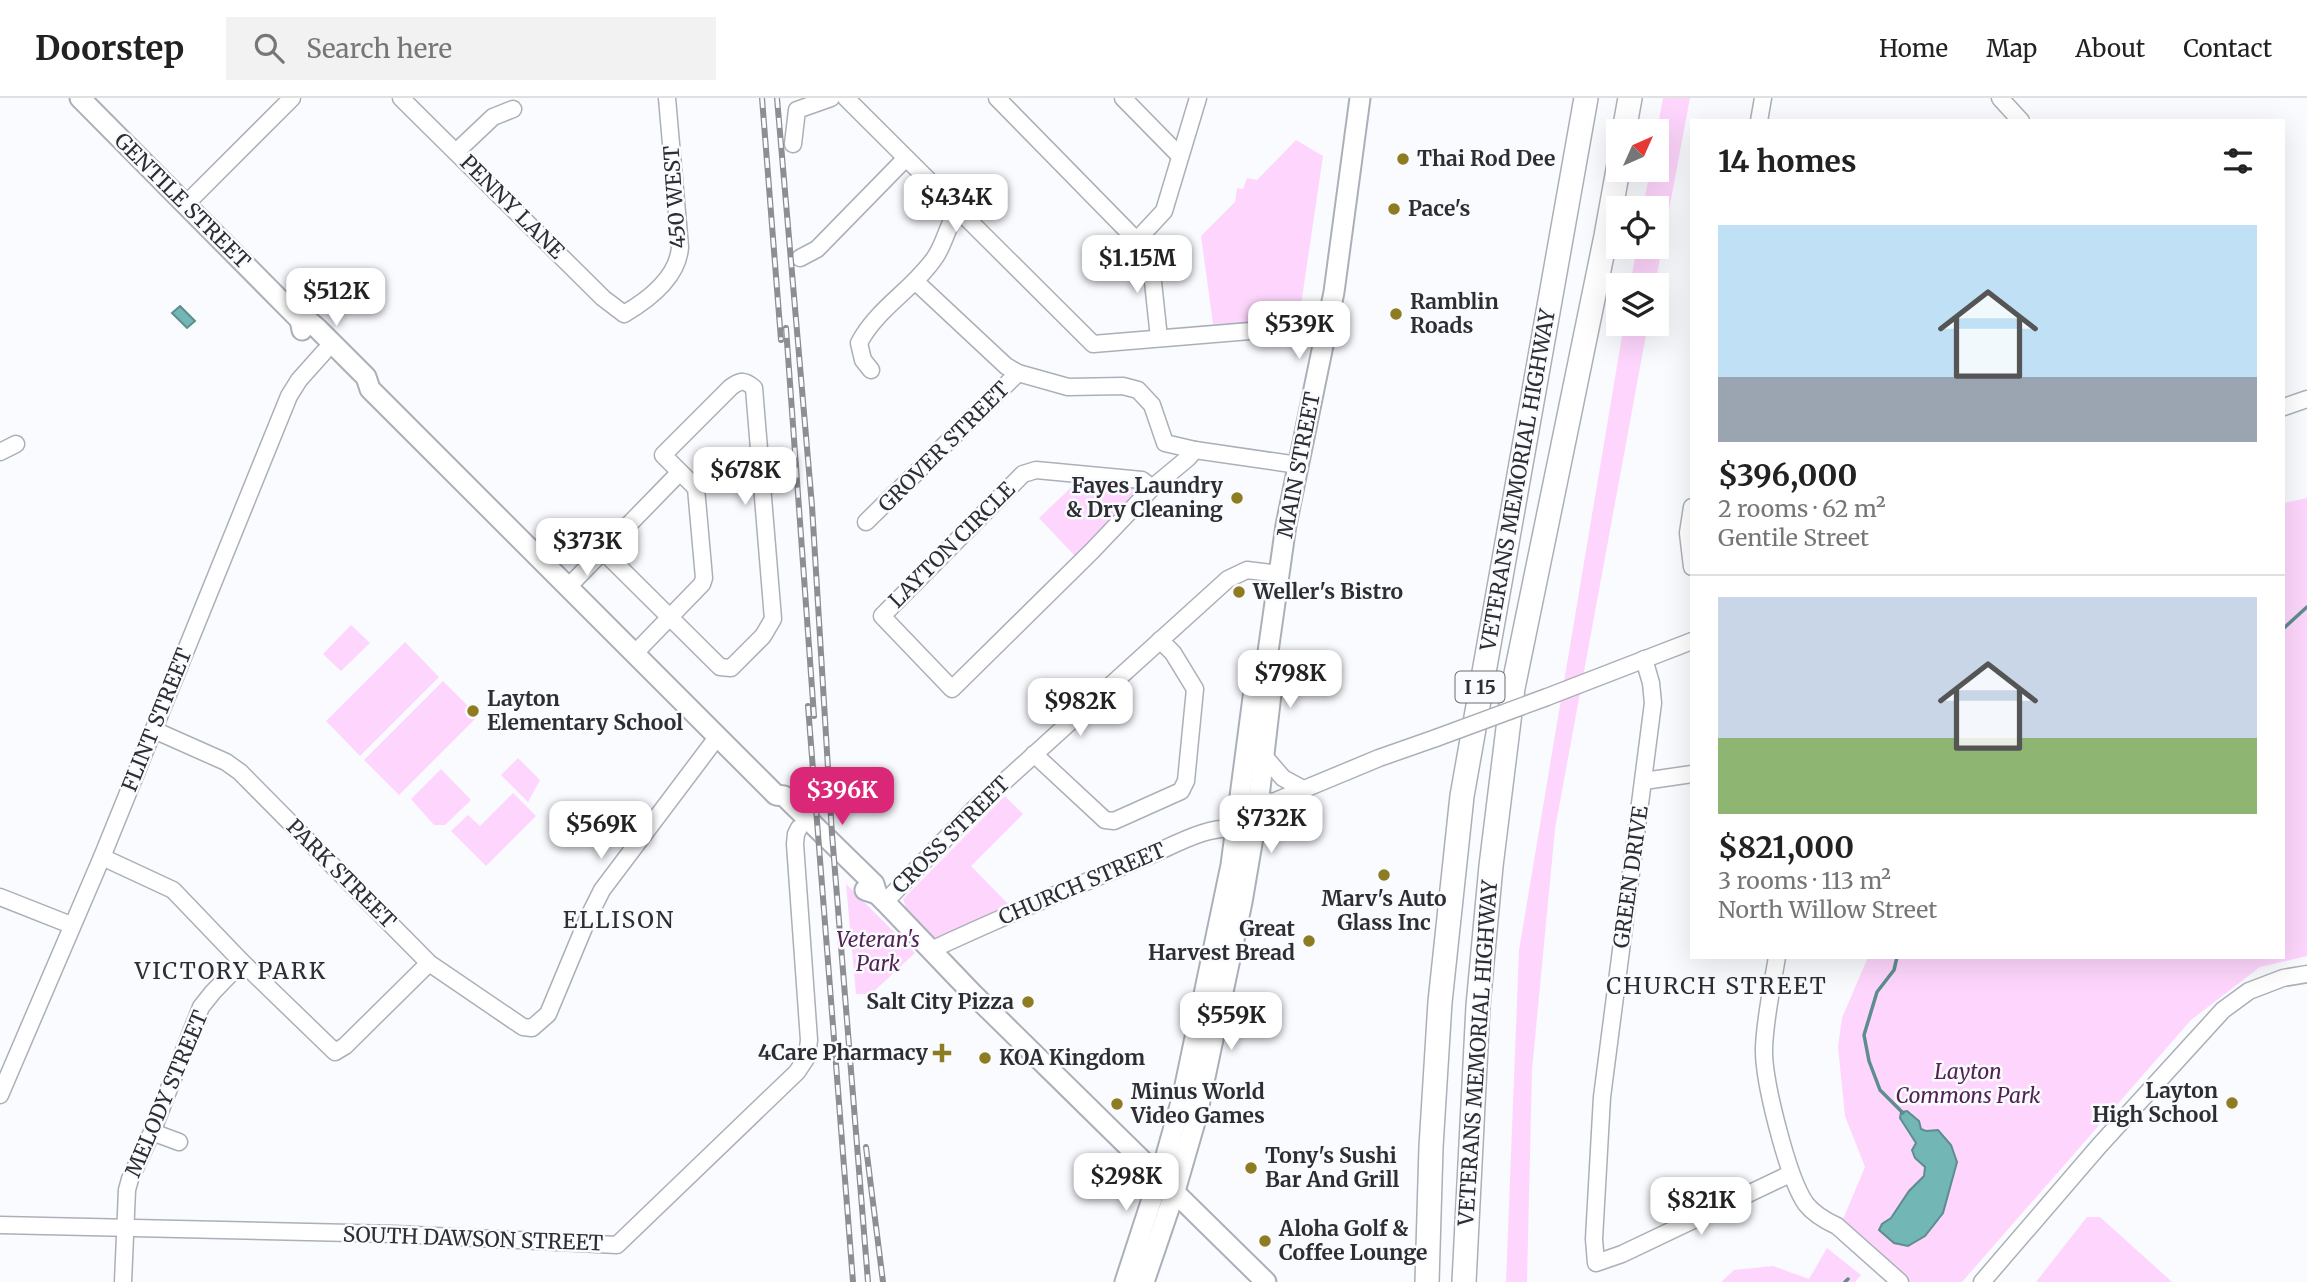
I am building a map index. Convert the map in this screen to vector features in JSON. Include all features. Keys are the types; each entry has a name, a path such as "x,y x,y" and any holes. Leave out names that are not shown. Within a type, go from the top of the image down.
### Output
{"highway":[{"name":"VETERANS MEMORIAL HIGHWAY","path":"1427,1282 1436,1062 1460,808 1586,98"},
{"path":"1627,119 1630,98"},
{"name":"VETERANS MEMORIAL HIGHWAY","path":"1464,1282 1478,1006 1491,866 1513,688 1616,182"},
{"path":"1468,1174 1473,1282"}],"main road":[{"name":"GENTILE STREET","path":"80,98 302,321 324,346 324,352 361,389 370,387"},
{"name":"MAIN STREET","path":"1144,1282 1197,1115 1242,902 1259,800 1271,694 1266,666 1279,574 1338,268 1360,98"},
{"name":"GENTILE STREET","path":"302,321 310,322 366,377 370,387 568,587 776,795 784,796 874,884 881,898 1027,1048 1266,1282"},
{"name":"MAIN STREET","path":"1125,1282 1183,1096 1236,829 1254,690 1266,666"},
{"name":"GENTILE STREET","path":"776,795 775,804 799,828 867,892 881,898"},
{"path":"1236,829 1241,831 1244,838 1237,874 1242,902"}],"street":[{"path":"186,204 292,98"},
{"name":"PENNY LANE","path":"401,98 603,298 624,314"},
{"name":"450 WEST","path":"624,314 645,302 679,261 667,98"},
{"path":"793,144 797,110 831,98"},
{"path":"846,98 1093,344 1297,327 1326,330"},
{"path":"997,98 1150,254 1159,338"},
{"path":"1123,98 1179,155"},
{"path":"1137,240 1164,211 1198,98"},
{"path":"1759,119 1763,98"},
{"path":"2000,98 2019,119"},
{"path":"456,152 494,117 513,109"},
{"path":"800,258 817,249 906,159"},
{"path":"871,370 863,360 859,344 869,325 915,281 936,255 958,210"},
{"path":"915,281 1006,366 1018,373"},
{"name":"FLINT STREET","path":"0,1095 102,857 289,396 299,380 324,352"},
{"name":"GROVER STREET","path":"866,522 1018,373 1068,387 1123,386 1138,390 1152,405 1165,443 1195,450"},
{"path":"604,552 671,617 720,667 727,669 763,636 773,619 754,388 739,381 663,455 696,488 704,578 702,584 671,617 635,653"},
{"path":"0,452 16,444"},
{"path":"1195,450 1298,465"},
{"name":"LAYTON CIRCLE","path":"1152,488 1142,481 1036,470 1023,474 882,616 952,689 1152,488 1195,450"},
{"path":"568,587 680,472"},
{"path":"1690,520 1690,550"},
{"name":"CROSS STREET","path":"881,898 974,808 1238,573 1250,569 1279,574"},
{"path":"1034,754 1105,820 1114,821 1181,791 1186,781 1195,689 1172,653 1160,640"},
{"path":"1259,800 1273,803 1379,758 1690,641"},
{"name":"GREEN DRIVE","path":"1644,659 1653,703 1602,1097 1594,1239 1596,1263 1622,1254 1790,1174"},
{"name":"PARK STREET","path":"154,730 226,762 240,772 429,963 523,1027 532,1028 548,1014 588,918 603,890 718,736"},
{"path":"1264,755 1283,778 1305,790"},
{"path":"1644,780 1690,774"},
{"name":"CHURCH STREET","path":"931,950 1024,907 1189,840 1223,827 1236,829"},
{"name":"SOUTH DAWSON STREET","path":"0,1225 396,1234 617,1245 797,1072 807,1057 809,1040 795,844 799,828"},
{"path":"102,857 173,890 242,962 335,1052 345,1046 429,963"},
{"path":"0,897 71,925"},
{"path":"1777,959 1764,1050 1771,1097 1790,1174 1807,1205 1843,1232 1900,1282"},
{"name":"MELODY STREET","path":"122,1282 124,1229 130,1179 152,1132 201,1007 242,962"},
{"path":"1982,1282 2099,1146 2223,1010 2249,991 2283,978 2307,974"},
{"path":"152,1132 179,1142"}],"green space":[{"path":"1663,98 1690,98 1669,210 1669,196 1645,196 1648,182 1670,182 1670,119 1659,119"},
{"path":"1296,140 1323,156 1299,319 1213,324 1201,236 1235,202 1237,188 1243,189 1247,178 1257,180"},
{"path":"1635,259 1660,259 1657,273 1632,273"},
{"path":"1622,336 1646,336 1555,829 1532,1070 1527,1282 1506,1282 1519,950"},
{"path":"1078,481 1134,486 1139,494 1075,556 1039,518"},
{"name":"Layton Commons Park","path":"2307,498 2307,956 2260,967 2191,1020 1962,1282 1906,1282 1841,1224 1865,1167 1845,1116 1838,1047 1842,1018 1867,959 2285,959 2285,503"},
{"path":"351,625 370,643 341,671 323,654"},
{"path":"405,642 439,677 360,756 326,721"},
{"path":"443,681 478,716 399,795 364,760"},
{"path":"518,758 540,780 528,802 501,775"},
{"path":"441,769 471,800 445,825 434,825 411,799"},
{"path":"513,793 536,816 486,866 451,831 468,815 480,826"},
{"path":"1005,796 1023,814 971,866 1011,907 934,937 906,908 903,899"},
{"name":"Veteran's Park","path":"846,884 915,953 871,994 856,994"},
{"path":"2087,1217 2100,1217 2172,1282 2036,1282"},
{"path":"1827,1248 1861,1275 1855,1282 1721,1282 1734,1270 1773,1266 1809,1279"}],"water":[{"path":"180,306 195,321 187,328 172,313"},
{"path":"1907,1111 1919,1121 1921,1129 1938,1130 1951,1145 1957,1162 1943,1213 1925,1236 1908,1246 1894,1243 1879,1230 1924,1176 1925,1167 1915,1158 1912,1150 1916,1143 1900,1118 1901,1112"}],"waterway":[{"path":"2285,627 2307,607"},
{"path":"1897,959 1894,970 1877,992 1864,1035 1869,1061 1880,1090 1903,1113"},
{"path":"1845,1282 1848,1279"}],"railway":[{"path":"762,98 781,340"},
{"path":"777,98 812,506 832,834 868,1282"},
{"path":"786,328 814,716"},
{"path":"808,706 853,1282"},
{"path":"866,1147 883,1282"}],"place":[{"name":"Thai Rod Dee","path":"1403,159"},
{"name":"Pace's","path":"1394,209"},
{"name":"Ramblin Roads","path":"1396,314"},
{"name":"Fayes Laundry & Dry Cleaning","path":"1237,498"},
{"name":"Weller's Bistro","path":"1239,592"},
{"name":"Layton Elementary School","path":"473,711"},
{"name":"Marv's Auto Glass Inc","path":"1384,875"},
{"name":"Great Harvest Bread","path":"1309,941"},
{"name":"Salt City Pizza","path":"1028,1002"},
{"name":"4Care Pharmacy","path":"942,1053"},
{"name":"KOA Kingdom","path":"985,1058"},
{"name":"Layton High School","path":"2232,1103"},
{"name":"Minus World Video Games","path":"1117,1104"},
{"name":"Tony's Sushi Bar And Grill","path":"1251,1168"},
{"name":"Aloha Golf & Coffee Lounge","path":"1265,1241"}],"district":[{"name":"ELLISON","path":"619,920"},
{"name":"VICTORY PARK","path":"231,971"},
{"name":"CHURCH STREET","path":"1717,986"}]}
